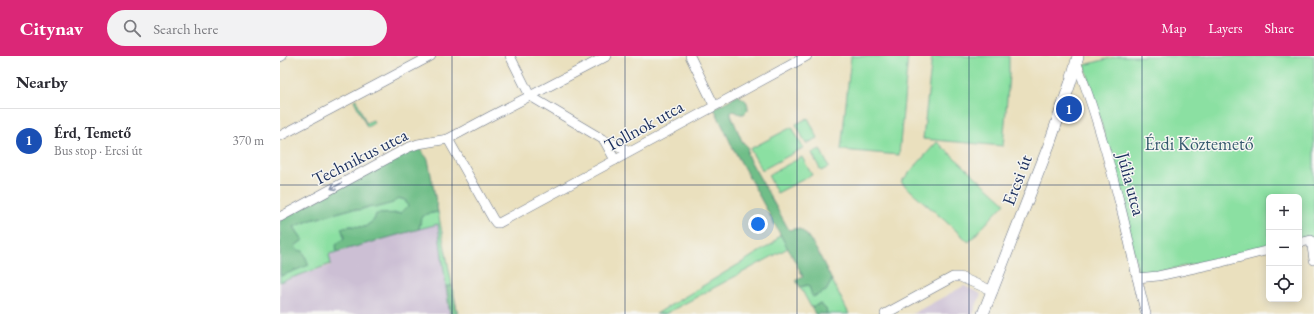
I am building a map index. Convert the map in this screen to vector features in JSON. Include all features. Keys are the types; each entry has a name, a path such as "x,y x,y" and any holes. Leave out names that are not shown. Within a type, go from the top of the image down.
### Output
{"main road":[{"name":"Ercsi út","path":"983,314 1049,145 1078,60"}],"street":[{"path":"280,136 430,56"},
{"path":"510,56 530,96 604,140 630,151"},
{"name":"Technikus utca","path":"280,217 407,148 418,144 448,139 607,56"},
{"path":"690,56 714,105"},
{"name":"Tollnok utca","path":"448,139 493,219 496,222 502,221 806,56"},
{"name":"Júlia utca","path":"1078,60 1124,218 1146,314"},
{"path":"604,140 615,160"},
{"path":"1302,242 1311,240 1314,260"},
{"path":"1137,278 1158,276 1266,251"},
{"path":"885,314 953,277 960,277 993,291"}],"shaded area":[{"path":"438,223 450,314 280,314 280,282 331,265 329,254"},
{"path":"964,286 981,294 973,314 912,314"}],"green space":[{"path":"851,56 908,56 899,155 841,150"},
{"path":"932,56 1009,56 1009,75 1003,146 923,139"},
{"name":"Érdi Köztemető","path":"1118,56 1314,56 1314,246 1302,242 1302,194 1266,194 1266,249 1139,276 1115,174 1085,65"},
{"path":"739,95 747,102 748,110 744,114 734,111 731,112 731,115 742,141 748,147 747,155 789,230 799,229 808,237 832,280 826,291 813,297 808,285 800,287 796,280 803,276 733,148 714,108"},
{"path":"356,99 366,123 373,120 374,123 367,127 354,100"},
{"path":"808,118 818,138 806,144 796,124"},
{"path":"792,127 803,148 762,170 750,149"},
{"path":"937,142 1005,203 969,242 901,182"},
{"path":"417,146 428,159 438,212 421,217 419,229 337,252 336,245 344,238 344,234 341,229 350,226 365,227 374,220 376,214 401,213 408,206 405,200 398,198 393,203 375,208 371,206 359,210 351,209 311,220 294,227 303,240 295,246 297,250 303,251 309,265 281,276 280,220"},
{"path":"820,149 829,167 821,171 812,153"},
{"path":"802,157 812,175 777,193 768,175"},
{"path":"398,198 405,200 408,206 401,213 390,214 374,220 365,227 350,226 342,229 344,238 336,248 337,252 329,254 331,264 280,282 280,273 281,276 297,250 295,246 303,240 294,227 311,220 351,209 359,210"},
{"path":"438,212 452,285 446,287 438,224 419,229 421,217"},
{"path":"780,234 788,248 665,314 656,314 774,243"},
{"path":"832,280 849,314 827,314 826,309 820,304 811,307 800,287 808,285 810,289 826,291"},
{"path":"452,285 458,314 450,314 446,287"},
{"path":"820,304 826,309 827,314 815,314 811,307"}],"place":[{"name":"Érd, Temető","path":"1069,109"}]}
